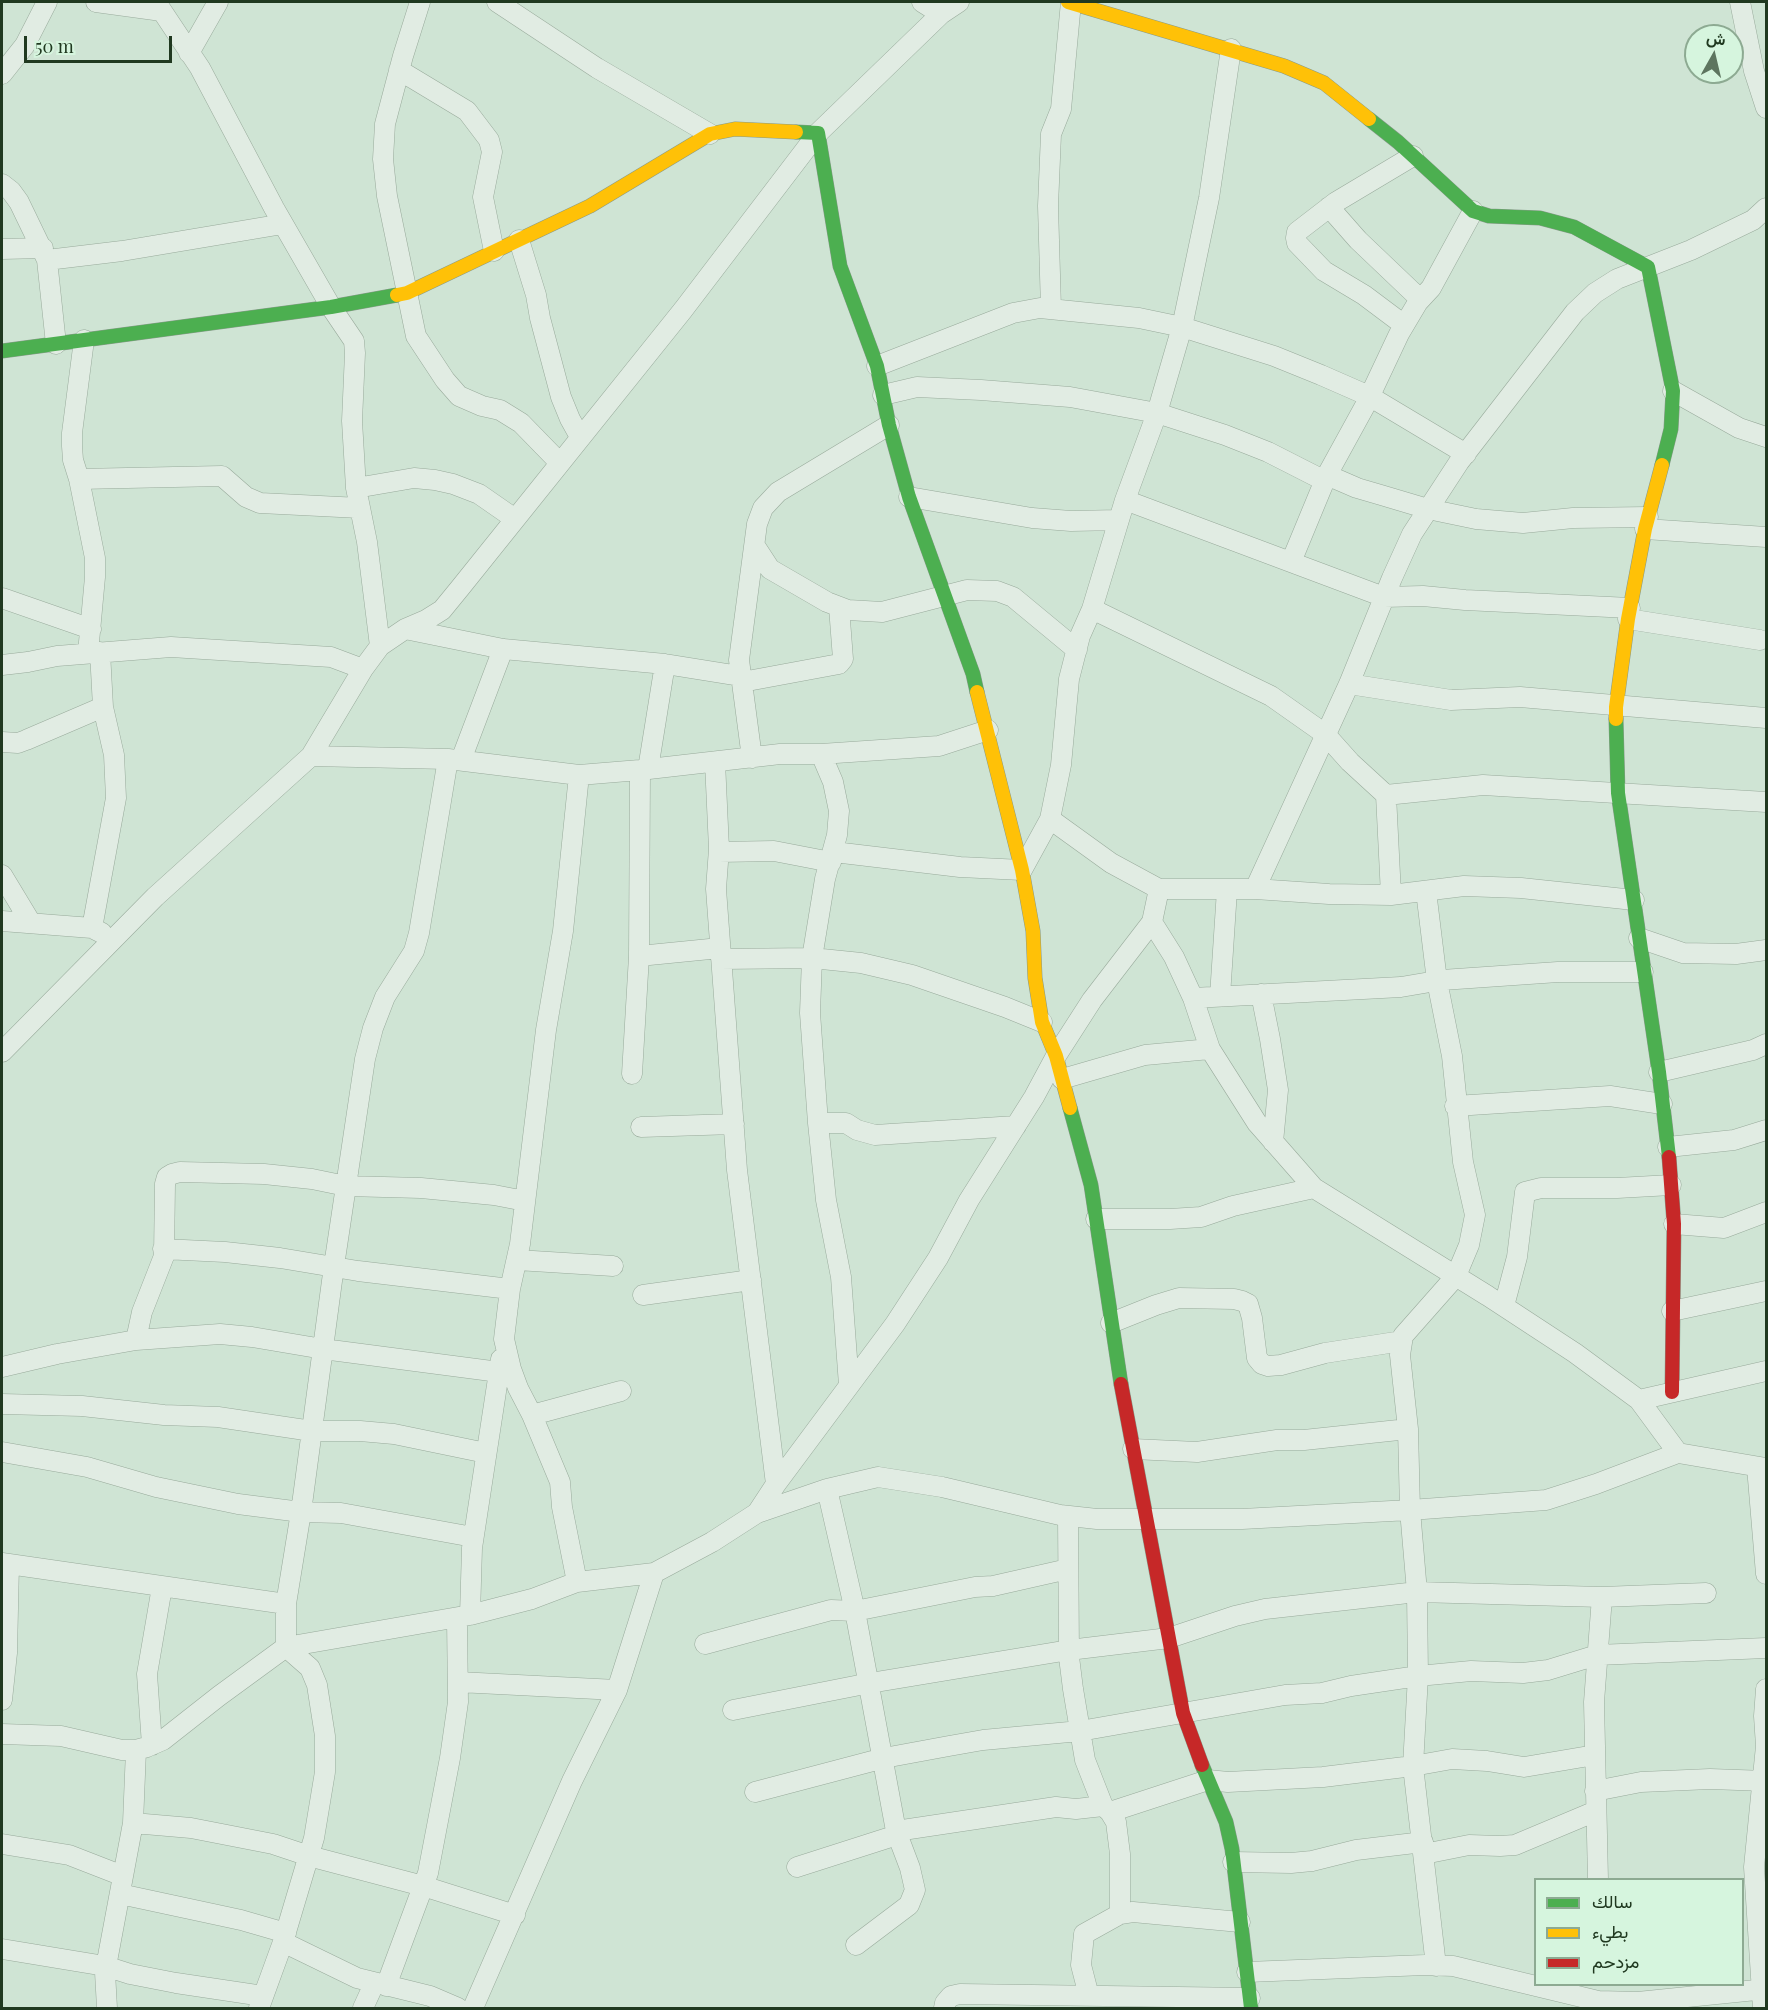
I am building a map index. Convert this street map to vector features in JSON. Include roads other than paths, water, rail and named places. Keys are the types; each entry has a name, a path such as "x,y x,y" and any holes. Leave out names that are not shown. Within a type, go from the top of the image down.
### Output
{"street":[{"path":"2,74 25,45 47,2"},
{"path":"96,2 159,6 200,68 283,224 331,308 354,341 356,353 352,421 356,488 367,542 380,646"},
{"path":"189,52 218,2"},
{"path":"420,2 385,124 383,159 387,196 416,336 445,380 459,396 482,406 500,410 521,423 560,462"},
{"path":"497,2 597,68 710,134"},
{"path":"922,2 941,14"},
{"path":"2,1052 155,897 311,756 363,669 380,646 405,629 442,610 690,301 818,133 941,14 959,2"},
{"path":"1051,309 1048,206 1050,134 1060,109 1070,2 1231,49 1284,66 1324,83 1413,156 1473,211 1489,216 1540,218 1574,226 1648,267 1674,391 1671,429 1646,523 1629,614 1616,707 1618,793 1668,1147 1674,1224 1672,1392"},
{"path":"1740,2 1754,71 1767,108"},
{"path":"1022,870 1050,819 1061,765 1069,679 1125,500 1157,413 1182,327 1209,198 1231,49"},
{"path":"399,70 466,111 489,140 492,152 483,198 494,251"},
{"path":"2,351 331,308 407,293 590,206 710,134 735,129 818,133"},
{"path":"818,133 840,266 876,366 889,425 909,497 973,674 1022,870 1033,931 1035,978 1042,1022 1056,1056 1091,1185 1125,1416 1148,1520 1183,1713 1226,1822 1251,2003 1089,1996 960,1994 951,1996 944,2008"},
{"path":"1404,325 1364,295 1324,271 1297,243 1297,232 1329,207 1413,156"},
{"path":"2,184 19,202 45,254 56,344"},
{"path":"1329,207 1358,240 1420,299"},
{"path":"1255,889 1349,684 1412,534 1466,454 1575,312 1595,293 1617,279 1691,250 1753,220 1767,208"},
{"path":"1290,562 1326,478 1404,325 1420,299 1431,288 1473,211"},
{"path":"2,249 45,254 122,251 283,224"},
{"path":"519,240 536,295 561,397 580,437"},
{"path":"876,366 1013,313 1040,308 1140,318 1182,327 1274,356 1369,396 1466,454"},
{"path":"84,340 72,433 73,460 95,558 91,629 103,708 114,755 116,798 92,928"},
{"path":"883,395 917,387 981,390 1070,397 1157,413 1225,435 1326,478 1428,509 1476,519 1523,523 1573,518 1646,523 1767,537"},
{"path":"1674,391 1739,428 1767,437"},
{"path":"752,758 739,660 756,524 763,508 778,492 889,425"},
{"path":"79,480 222,476 246,497 261,503 360,508"},
{"path":"356,488 414,478 435,480 478,494 515,519"},
{"path":"909,497 1032,518 1071,521 1119,520"},
{"path":"1125,500 1384,597 1423,596 1629,614 1760,640"},
{"path":"755,546 770,569 827,602 848,610 882,612 967,590 997,591 1013,597 1077,650"},
{"path":"2,598 91,629"},
{"path":"405,629 503,649 665,664 741,679 839,664 843,659 839,607"},
{"path":"1092,609 1271,696 1325,734 1350,762 1386,795 1391,895"},
{"path":"2,665 94,652 171,647 331,657 363,669"},
{"path":"2,1949 105,1966 153,1979 261,2002 285,1937 309,1856 325,1772 325,1736 316,1685 310,1668 286,1647 286,1604 365,1059 373,1028 385,998 414,951 454,759 503,649"},
{"path":"632,1074 639,956 644,770 665,664"},
{"path":"1349,684 1451,700 1520,697 1616,707 1767,718"},
{"path":"2,742 26,740 103,708"},
{"path":"311,756 454,759 579,775 780,754 821,754 939,746 988,730"},
{"path":"821,754 833,782 839,811 837,835 825,879 812,958 810,1012 826,1200 841,1277 849,1385"},
{"path":"716,762 718,852 716,889 737,1170 776,1484"},
{"path":"363,2008 380,1985 428,1873 450,1758 458,1702 463,1616 473,1537 510,1289 517,1260 546,1029 563,931 579,775"},
{"path":"1386,795 1483,785 1767,802"},
{"path":"1050,819 1111,863 1159,889 1255,889 1391,895 1464,886 1521,888 1634,900"},
{"path":"718,852 774,851 1022,870"},
{"path":"2,874 31,923"},
{"path":"757,1513 895,1324 938,1258 969,1200 1016,1126 1056,1056 1092,1000 1152,922 1159,889"},
{"path":"1220,996 1227,890"},
{"path":"1426,891 1437,981 1452,1056 1455,1106 1463,1162 1475,1215 1471,1238 1456,1276 1403,1336 1400,1355 1408,1429 1410,1510 1417,1592 1418,1676 1413,1766 1436,1966"},
{"path":"2,921 92,928 113,939"},
{"path":"1152,922 1174,957 1193,998 1210,1049 1257,1123 1314,1188 1575,1353 1639,1400 1678,1453"},
{"path":"1639,938 1683,953 1736,954 1767,950"},
{"path":"639,956 720,953 861,963 912,975 1042,1022"},
{"path":"1193,998 1401,987 1437,981 1558,972 1643,972"},
{"path":"1261,994 1278,1090 1273,1142"},
{"path":"1659,1071 1753,1050 1767,1044"},
{"path":"1062,1079 1145,1055 1210,1049"},
{"path":"1455,1106 1610,1096 1662,1104"},
{"path":"818,1123 846,1123 857,1130 875,1135 1016,1126"},
{"path":"641,1127 734,1124"},
{"path":"1668,1147 1734,1140 1767,1130"},
{"path":"136,1340 142,1312 164,1256 165,1184 167,1177 172,1174 190,1172 264,1174 312,1179 346,1186 421,1188 494,1195 525,1201"},
{"path":"1504,1306 1517,1257 1525,1192 1541,1188 1671,1185"},
{"path":"1096,1219 1202,1217 1233,1206 1314,1188"},
{"path":"1674,1224 1724,1228 1767,1212"},
{"path":"164,1249 225,1252 510,1289"},
{"path":"517,1260 613,1266"},
{"path":"643,1295 751,1280"},
{"path":"1672,1311 1767,1291"},
{"path":"1111,1323 1156,1305 1179,1299 1242,1301 1248,1304 1252,1318 1257,1358 1262,1364 1268,1366 1281,1365 1325,1353 1402,1341"},
{"path":"2,1367 57,1354 136,1340 220,1334 252,1336 323,1349 499,1372"},
{"path":"504,1339 514,1378 560,1482 562,1507 577,1582"},
{"path":"1639,1400 1767,1371"},
{"path":"532,1415 621,1391"},
{"path":"2,1404 82,1406 164,1415 218,1417 312,1431 394,1434 486,1453"},
{"path":"1133,1449 1197,1452 1277,1440 1304,1440 1408,1429"},
{"path":"2,1452 87,1467 156,1487 238,1504 301,1512 341,1513 473,1537"},
{"path":"2,1734 61,1736 122,1750 144,1747 163,1740 286,1647 463,1616 532,1599 577,1582 654,1573 712,1542 757,1513 827,1489 878,1477 942,1487 1068,1516 1148,1520 1242,1519 1546,1500 1678,1453 1762,1467 1767,1574"},
{"path":"827,1489 870,1683 897,1833 910,1868 915,1890 909,1905 856,1945"},
{"path":"1068,1516 1069,1650 1073,1689 1085,1760 1107,1809 1116,1822 1120,1854 1120,1914"},
{"path":"2,1700 7,1653 5,1563 286,1604"},
{"path":"705,1644 831,1610 855,1611 975,1587 993,1586 1068,1569"},
{"path":"473,2008 572,1781 617,1690 654,1573"},
{"path":"106,2008 105,1966 133,1823 144,1747 147,1674 162,1587"},
{"path":"734,1710 870,1683 1069,1650 1169,1638 1235,1616 1265,1609 1417,1592 1602,1597 1706,1593"},
{"path":"1598,1878 1594,1702 1602,1597"},
{"path":"754,1792 884,1758 983,1740 1080,1731 1285,1695 1322,1693 1351,1686 1418,1676 1471,1671 1523,1673 1548,1670 1598,1655 1767,1648"},
{"path":"458,1682 617,1690"},
{"path":"1538,1986 1598,2001 1638,2002 1764,1996 1750,1906 1754,1867 1761,1844 1766,1737 1764,1716 1767,1689"},
{"path":"797,1867 897,1833 1056,1807 1107,1809 1208,1780 1228,1782 1323,1777 1452,1759 1487,1761 1524,1767 1595,1755"},
{"path":"1595,1791 1641,1782 1710,1779 1764,1780"},
{"path":"1233,1862 1312,1861 1356,1850 1515,1845 1596,1811"},
{"path":"133,1823 191,1828 249,1838 423,1886 515,1915"},
{"path":"2,1844 69,1855 122,1885 241,1920 285,1937 357,1978 430,1996 458,2008"},
{"path":"1089,1996 1081,1965 1084,1934 1120,1914 1132,1912 1240,1922"},
{"path":"1247,1972 1436,1966 1463,1968 1534,1985"}]}
